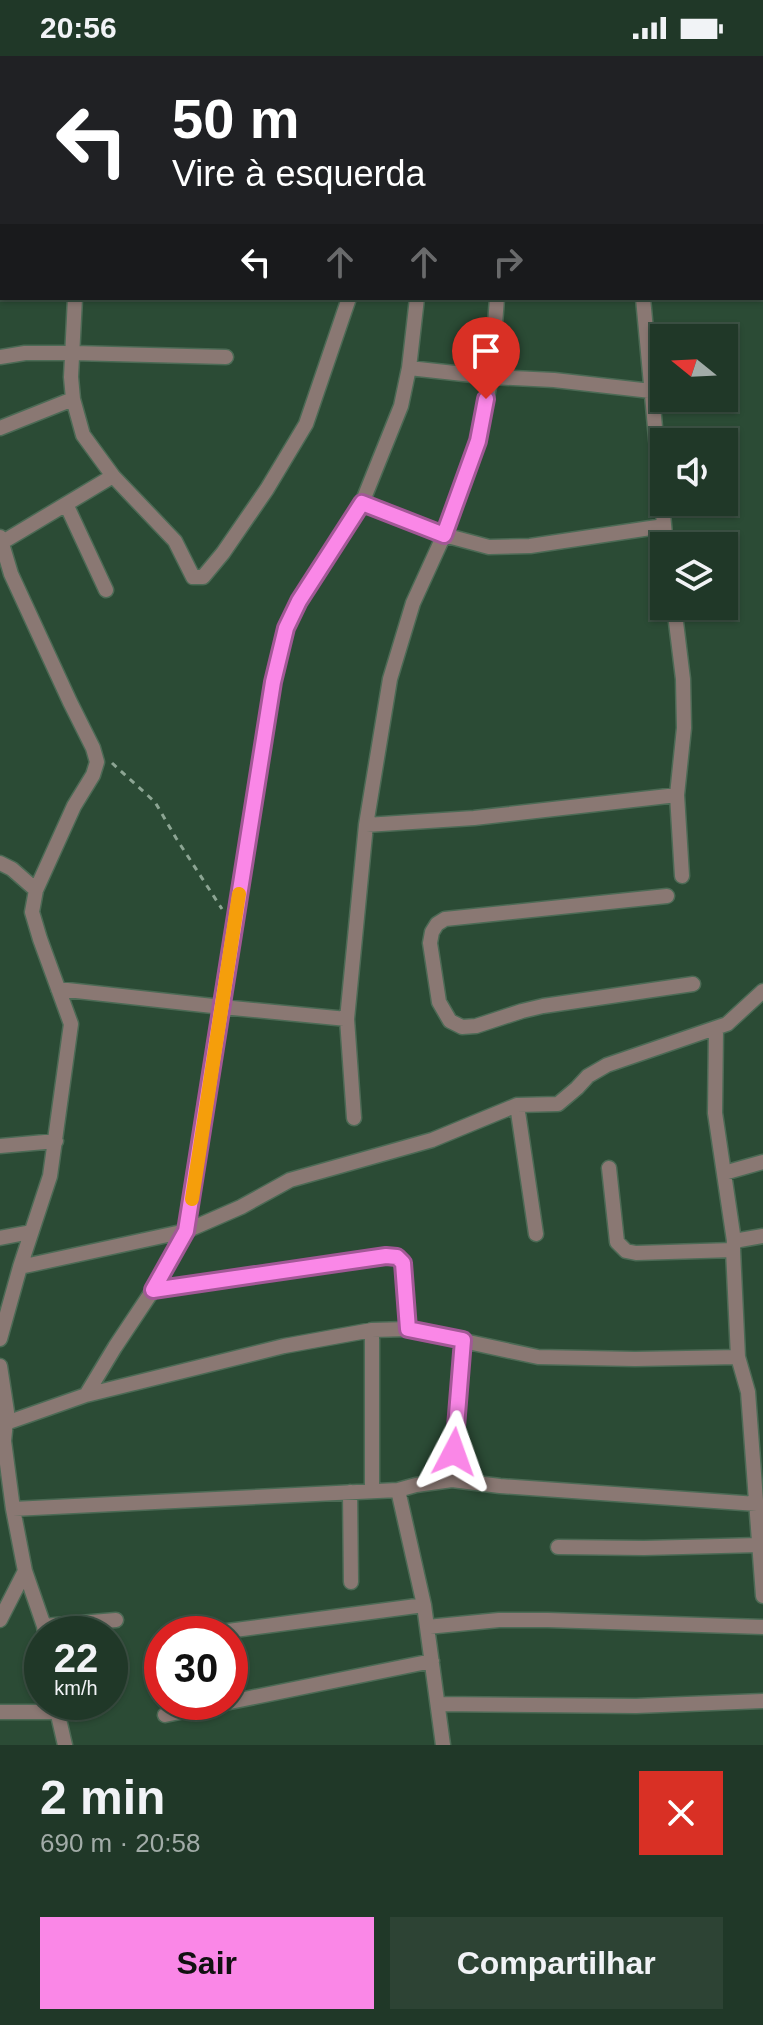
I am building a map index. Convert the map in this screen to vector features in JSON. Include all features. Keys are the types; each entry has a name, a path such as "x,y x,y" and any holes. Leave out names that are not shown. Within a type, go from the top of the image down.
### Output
{"street":[{"path":"75,300 71,377 73,399 83,435 113,476 175,541 193,577 203,577 223,553 306,424 348,300"},
{"path":"86,1395 153,1290 186,1231 273,682 286,628 299,601 362,503 401,406 417,300"},
{"path":"354,1118 347,1019 366,825 390,679 413,603 444,535 478,441 491,377 497,300"},
{"path":"643,300 650,379"},
{"path":"0,357 25,353 226,357"},
{"path":"409,368 650,391"},
{"path":"0,428 73,399"},
{"path":"653,412 665,532"},
{"path":"0,1339 50,1176 71,1024 32,912 36,890 97,762 93,748 6,574 1,540 113,476"},
{"path":"362,503 444,535 489,547 530,546 664,526"},
{"path":"66,504 106,590"},
{"path":"676,620 684,716 677,795 682,876"},
{"path":"366,825 474,818 677,795"},
{"path":"0,863 12,869 36,890"},
{"path":"667,896 445,919 432,932 430,943 439,1002 450,1021 462,1027 476,1026 543,1006 693,984"},
{"path":"58,989 347,1019"},
{"path":"20,1267 186,1231 241,1207 290,1180 432,1140 517,1105 558,1104 588,1076 607,1065 727,1024 763,991"},
{"path":"716,1029 715,1113 733,1246 738,1357 755,1392 763,1596"},
{"path":"517,1105 536,1234"},
{"path":"0,1146 56,1141"},
{"path":"724,1173 763,1162"},
{"path":"609,1168 617,1242 626,1251 636,1253 733,1246 763,1236"},
{"path":"0,1238 31,1232"},
{"path":"153,1290 386,1256 397,1257 403,1263 408,1329"},
{"path":"6,1423 86,1395 284,1346 372,1330 408,1329 538,1357 738,1357"},
{"path":"372,1330 372,1491"},
{"path":"452,1480 463,1340"},
{"path":"0,1366 7,1412 2,1442 25,1571 40,1616"},
{"path":"13,1509 398,1490 452,1480 757,1504"},
{"path":"398,1490 424,1605 443,1745"},
{"path":"350,1492 351,1582"},
{"path":"558,1547 759,1545"},
{"path":"1,1617 25,1571"},
{"path":"248,1628 424,1605"},
{"path":"427,1627 499,1620 763,1627"},
{"path":"248,1698 432,1661"},
{"path":"439,1704 636,1706 763,1701"},
{"path":"0,1712 24,1710"},
{"path":"59,1720 65,1745"}],"path":[{"path":"93,748 121,769 155,802 234,927"}],"slow traffic":[{"path":"192,1199 239,894"}],"route":[{"path":"454,1452 463,1340 408,1329 403,1263 397,1257 386,1256 153,1290 186,1231 273,682 286,628 299,601 362,503 444,535 478,441 486,399"}]}
